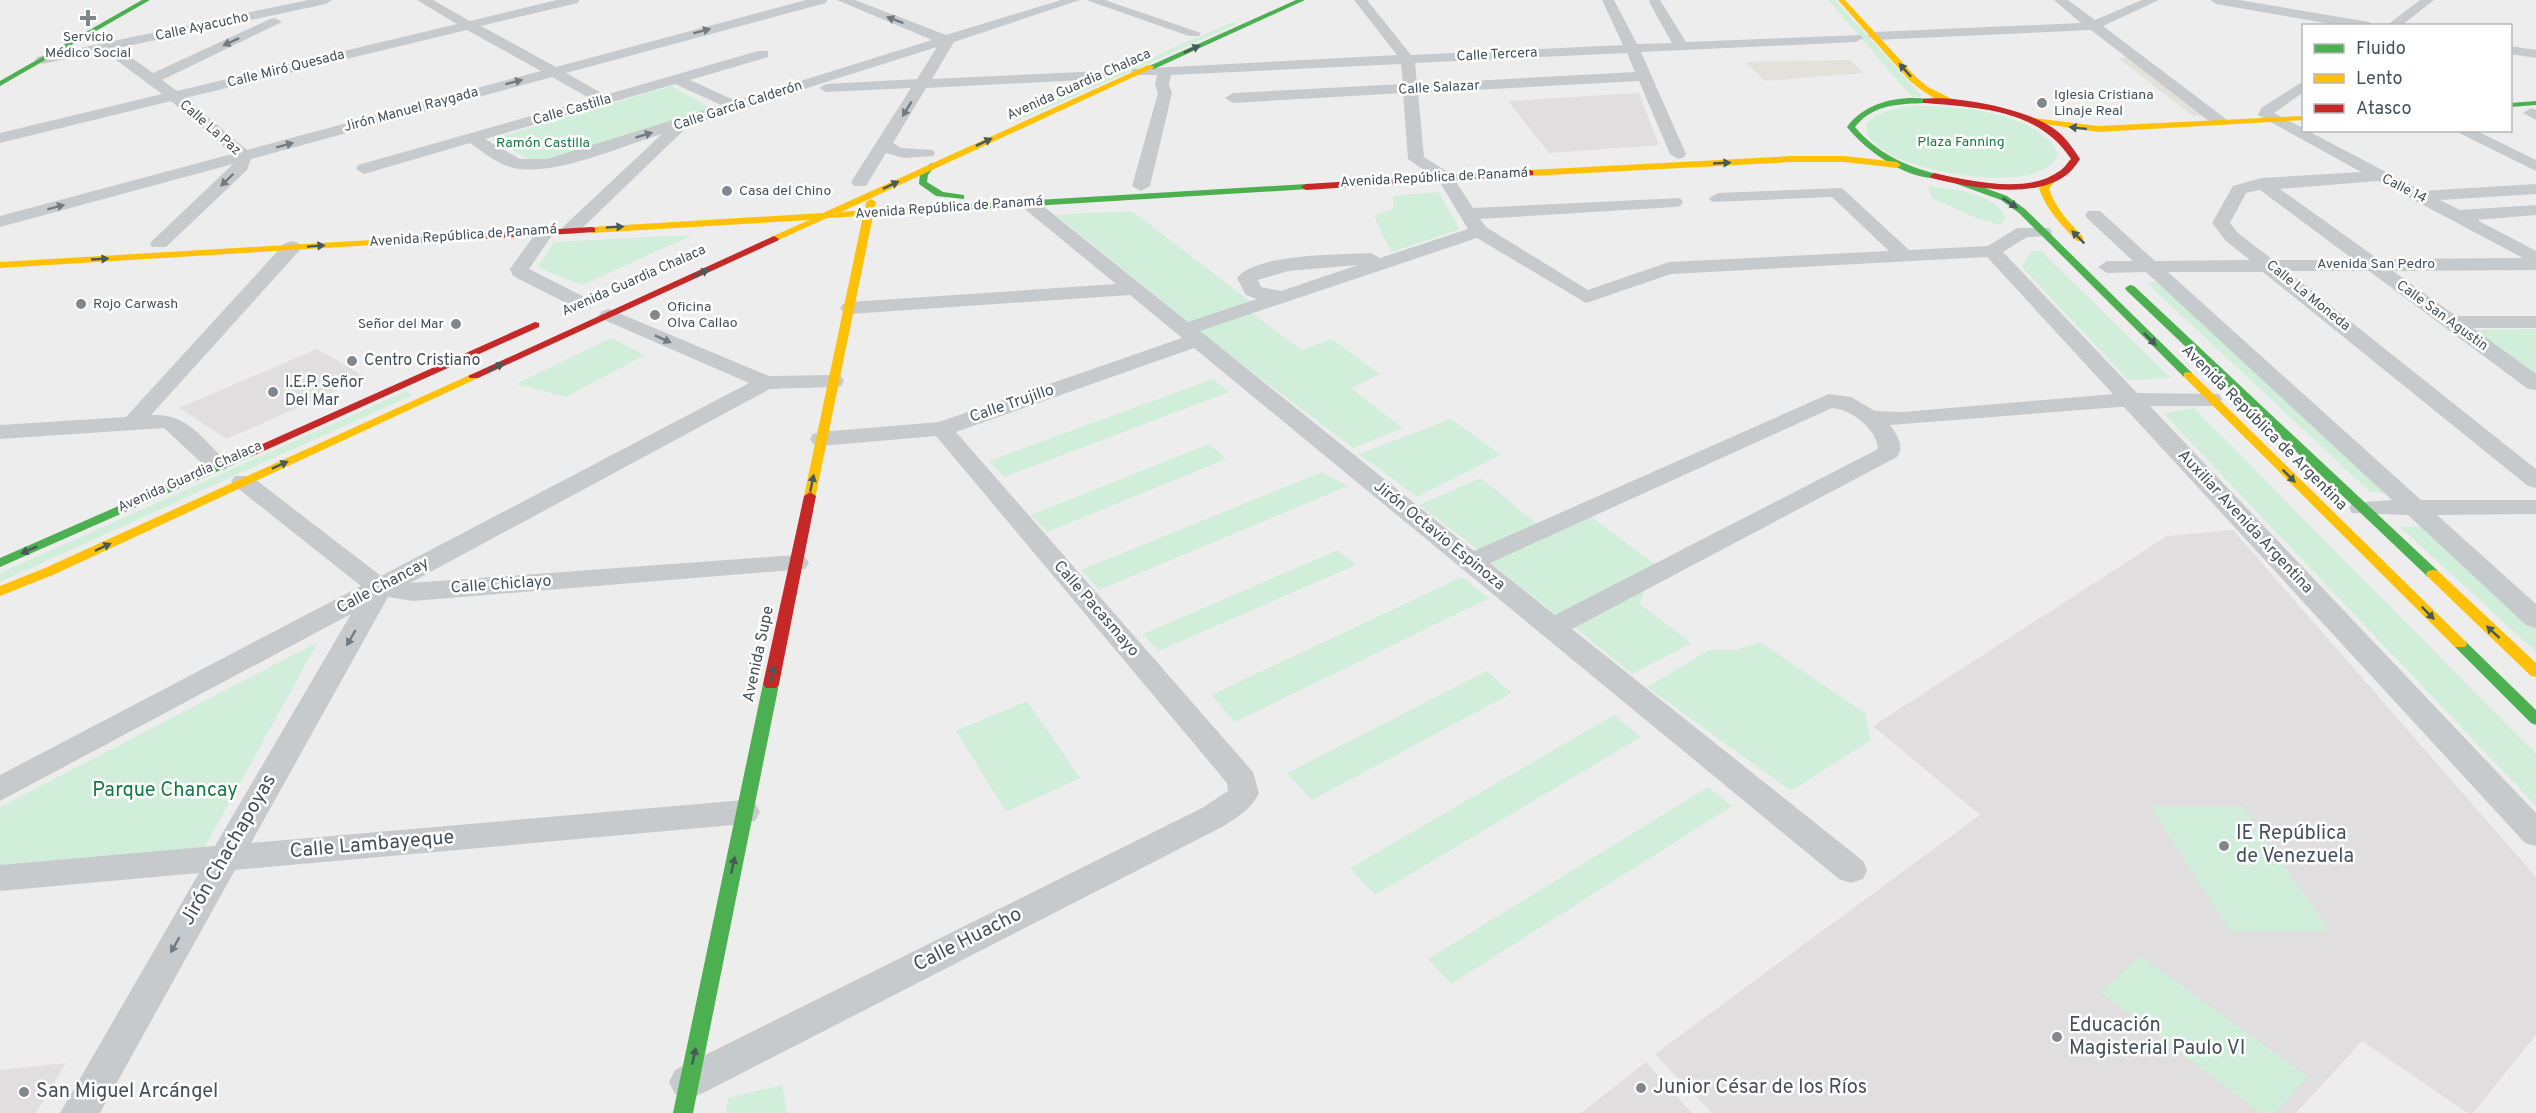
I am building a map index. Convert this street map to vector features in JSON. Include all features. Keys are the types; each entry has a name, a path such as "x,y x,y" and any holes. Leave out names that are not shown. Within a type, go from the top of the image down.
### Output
{"main road":[{"path":"0,84 147,0"},
{"name":"Avenida Guardia Chalaca","path":"967,135 1269,0"},
{"name":"Avenida Guardia Chalaca","path":"898,165 1015,128 1302,0"},
{"path":"1841,0 1925,89 1952,103"},
{"path":"1825,3 1861,44"},
{"path":"1229,17 1251,23"},
{"path":"2302,117 2279,123 2130,136 2094,146 2076,159 2073,166 2053,178 2010,185 1956,181 1897,165 1870,152 1854,138 1851,127 1855,118 1901,95 1978,106 2025,119 2087,129 2220,122 2279,123 2302,126"},
{"path":"2512,105 2535,111"},
{"path":"2512,114 2535,111"},
{"path":"2025,119 2063,138 2075,152 2076,159"},
{"path":"998,122 1015,128"},
{"path":"1840,141 1854,138"},
{"name":"Avenida República de Panamá","path":"0,252 576,224 825,216 961,197 1815,145"},
{"path":"932,156 922,182 927,189 947,196 961,197"},
{"name":"Avenida Guardia Chalaca","path":"0,597 50,571 825,216 932,156"},
{"name":"Avenida República de Panamá","path":"0,265 546,231 576,224 812,203 850,203 870,208 1027,202 1828,158 1856,159 1897,165"},
{"path":"854,185 879,174"},
{"name":"Avenida República de Argentina","path":"2053,178 2044,189 2046,199 2054,213 2361,508 2536,672"},
{"name":"Avenida República de Argentina","path":"1956,181 2004,198 2043,232 2536,719"},
{"path":"741,235 812,203"},
{"name":"Avenida Supe","path":"685,1098 870,208"},
{"name":"Avenida Guardia Chalaca","path":"0,563 588,301"},
{"path":"414,378 439,393"},
{"name":"Avenida Guardia Chalaca","path":"0,591 50,571"}],"street":[{"path":"423,0 604,100"},
{"name":"Calle Miró Quesada","path":"0,138 571,0"},
{"name":"Jirón Manuel Raygada","path":"0,222 822,0"},
{"path":"843,0 948,41 885,144 854,185"},
{"name":"Calle García Calderón","path":"473,138 514,165 527,167 549,164 1074,0"},
{"path":"1092,0 1194,33"},
{"path":"1360,0 1408,60 1415,158 1445,178 1479,231 1586,297 1670,268 1992,251 2023,232 2043,232"},
{"path":"1608,0 1645,76 1678,154"},
{"path":"2060,0 2220,122"},
{"path":"1874,36 2093,26 2153,0"},
{"path":"2216,0 2356,24"},
{"path":"2395,24 2428,0"},
{"name":"Calle Ayacucho","path":"42,60 322,1"},
{"path":"152,79 322,1"},
{"path":"1655,2 1682,46"},
{"name":"Calle Tercera","path":"1138,72 1682,46 1861,44"},
{"name":"Calle La Paz","path":"108,46 174,96 244,156 241,166 159,243"},
{"path":"2512,50 2536,54"},
{"path":"1545,53 1567,81"},
{"name":"Calle Castilla","path":"364,169 763,54"},
{"path":"1245,67 1255,97"},
{"path":"1141,186 1165,93 1162,85 1165,71"},
{"path":"0,76 16,75"},
{"path":"786,90 1102,75"},
{"name":"Calle Salazar","path":"1233,98 1645,76"},
{"path":"677,79 735,106"},
{"path":"2279,123 2266,115 2266,111 2302,86"},
{"path":"576,224 682,123"},
{"name":"Calle 14","path":"2279,123 2533,256"},
{"path":"2465,132 2536,166"},
{"path":"885,144 890,150 899,153 932,156"},
{"path":"594,151 626,156 633,164 632,171"},
{"name":"Calle La Moneda","path":"2379,176 2261,183 2245,186 2239,190 2221,223 2232,237 2536,481"},
{"name":"Calle San Agustin","path":"2261,183 2536,384"},
{"path":"2418,196 2536,189"},
{"path":"1718,198 1836,192 1905,256"},
{"name":"Jirón Octavio Espinoza","path":"1027,202 1851,870"},
{"path":"1466,214 1674,202"},
{"path":"2457,216 2536,210"},
{"path":"2094,215 2147,266 2536,619"},
{"path":"546,231 519,269 520,272 588,301"},
{"path":"1287,297 1267,296 1253,291 1247,278 1255,272 1272,268 1410,256 1479,231"},
{"path":"134,422 292,247"},
{"name":"Auxiliar Avenida Argentina","path":"1992,251 2536,834"},
{"name":"Calle Trujillo","path":"821,439 942,429 1287,297 1410,256"},
{"name":"Avenida San Pedro","path":"2100,259 2147,266 2370,264 2533,256"},
{"path":"850,308 1134,289"},
{"path":"609,315 766,383 833,381"},
{"path":"2451,322 2536,322"},
{"name":"Calle Chancay","path":"0,789 766,383"},
{"path":"1870,417 1903,419 2131,400 2211,399"},
{"path":"1471,562 1567,516 1829,401 1843,402 1870,417 1884,431 1890,442 1889,452 1552,628"},
{"path":"0,432 167,421 176,425 217,465"},
{"name":"Calle Pacasmayo","path":"942,429 1242,780 1244,793"},
{"path":"243,482 380,588"},
{"path":"2361,508 2536,507"},
{"name":"Calle Chiclayo","path":"380,588 413,592 796,563"},
{"name":"Jirón Chachapoyas","path":"79,1113 380,588"},
{"name":"Calle Huacho","path":"685,1098 1213,817 1236,803 1244,793"},
{"name":"Calle Lambayeque","path":"0,878 744,812"}],"shaded area":[{"path":"2118,58 2144,58 2221,116 2193,116"},
{"path":"1850,60 1863,73 1765,81 1745,62"},
{"path":"1639,93 1659,145 1549,153 1508,101"},
{"name":"I.E.P. Señor Del Mar","path":"317,349 366,377 227,439 179,408"},
{"name":"IE República de Venezuela","path":"2233,530 2536,877 2536,1035 2473,1113 2468,1113 2362,1041 2296,1113 1712,1113 1655,1054 1980,815 1873,726 2167,536"},
{"name":"Junior César de los Ríos","path":"1646,1062 1692,1113 1581,1113"},
{"name":"San Miguel Arcángel","path":"66,1063 36,1113 0,1113 0,1070"}],"green space":[{"path":"1828,0 1835,0 1922,96 1912,97"},
{"path":"1236,22 1235,25 1016,122 1018,117"},
{"name":"Ramón Castilla","path":"671,86 714,109 540,165 492,139"},
{"name":"Plaza Fanning","path":"1912,106 1971,109 2013,119 2032,128 2047,139 2058,153 2048,167 2030,175 2006,178 1950,173 1901,160 1873,142 1867,133 1866,126 1878,115"},
{"path":"1928,186 1972,193 1982,197 2000,209 2006,218 2001,225 1976,218 1932,198"},
{"path":"1438,192 1460,229 1391,252 1374,216 1393,209 1393,196"},
{"path":"1132,211 1255,305 1192,325 1056,215"},
{"path":"693,235 582,285 537,267 554,242"},
{"path":"2040,250 2171,378 2128,380 2022,267 2031,251"},
{"path":"2159,282 2388,493 2370,492 2147,283"},
{"path":"1251,312 1301,350 1332,339 1380,374 1351,388 1403,428 1353,448 1197,330"},
{"path":"2536,329 2536,376 2471,330"},
{"path":"611,338 645,355 566,397 516,384"},
{"path":"1213,379 1229,392 1004,477 989,461"},
{"path":"406,391 413,395 0,582 0,573"},
{"path":"2194,408 2536,754 2536,806 2163,413"},
{"path":"1451,419 1501,455 1417,497 1359,454"},
{"path":"1209,444 1226,459 1047,532 1031,515"},
{"path":"1322,472 1348,486 1099,590 1081,570"},
{"path":"1481,478 1538,525 1481,552 1419,505"},
{"path":"1586,513 1659,567 1558,616 1486,559"},
{"path":"2400,527 2428,527 2536,627 2536,652"},
{"path":"1338,550 1356,565 1158,651 1143,634"},
{"path":"1462,577 1489,598 1235,722 1211,695"},
{"path":"1646,584 1640,604 1691,643 1632,674 1568,622"},
{"name":"Parque Chancay","path":"318,642 203,850 0,867 0,807"},
{"path":"1760,642 1865,713 1871,740 1791,791 1647,687 1709,650 1736,650"},
{"path":"1487,671 1512,693 1312,800 1287,773"},
{"path":"1027,701 1080,778 1006,812 956,731"},
{"path":"1614,715 1641,737 1375,895 1350,868"},
{"path":"1708,787 1732,806 1451,984 1428,959"},
{"path":"2150,806 2242,806 2330,931 2230,931"},
{"path":"2141,956 2308,1077 2275,1113 2260,1113 2100,992"},
{"path":"782,1085 787,1113 726,1113 728,1098"}],"traffic: fast":[{"path":"0,84 147,0"},
{"path":"1151,67 1302,0"},
{"path":"1926,101 1884,104 1874,107 1858,118 1851,127 1868,145 1888,159 1934,176"},
{"path":"2512,105 2536,103"},
{"path":"931,166 924,174 922,182 940,194 961,197"},
{"path":"1957,181 2004,198 2022,211 2188,375"},
{"path":"918,210 1306,187"},
{"path":"2130,288 2433,574"},
{"path":"0,563 253,451"},
{"path":"2460,644 2536,719"},
{"path":"683,1113 771,684"}],"traffic: slow":[{"path":"1841,0 1913,79 1925,89 1951,102"},
{"path":"774,239 1151,67"},
{"path":"2025,119 2098,129 2302,118"},
{"path":"1530,173 1792,159 1845,159 1897,165"},
{"path":"2053,178 2044,189 2050,204 2080,239"},
{"path":"810,496 871,202"},
{"path":"592,230 918,210"},
{"path":"0,265 387,242"},
{"path":"2188,375 2460,644"},
{"path":"0,591 50,571 474,376"},
{"path":"2433,574 2536,672"}],"traffic: jam":[{"path":"1926,101 1989,108 2031,119 2049,129 2064,142 2076,159 2059,176 2029,185 1981,185 1934,176"},
{"path":"1306,187 1530,173"},
{"path":"387,242 592,230"},
{"path":"474,376 774,239"},
{"path":"253,451 535,325"},
{"path":"771,684 810,496"}],"place":[{"name":"Servicio Médico Social","path":"88,18"},
{"name":"Iglesia Cristiana Linaje Real","path":"2042,103"},
{"name":"Casa del Chino","path":"727,191"},
{"name":"Rojo Carwash","path":"81,304"},
{"name":"Oficina Olva Callao","path":"655,315"},
{"name":"Señor del Mar","path":"456,324"},
{"name":"Centro Cristiano","path":"352,361"},
{"name":"I.E.P. Señor Del Mar","path":"273,392"},
{"name":"IE República de Venezuela","path":"2224,846"},
{"name":"Educación Magisterial Paulo VI","path":"2057,1037"},
{"name":"Junior César de los Ríos","path":"1641,1088"},
{"name":"San Miguel Arcángel","path":"24,1092"}]}
